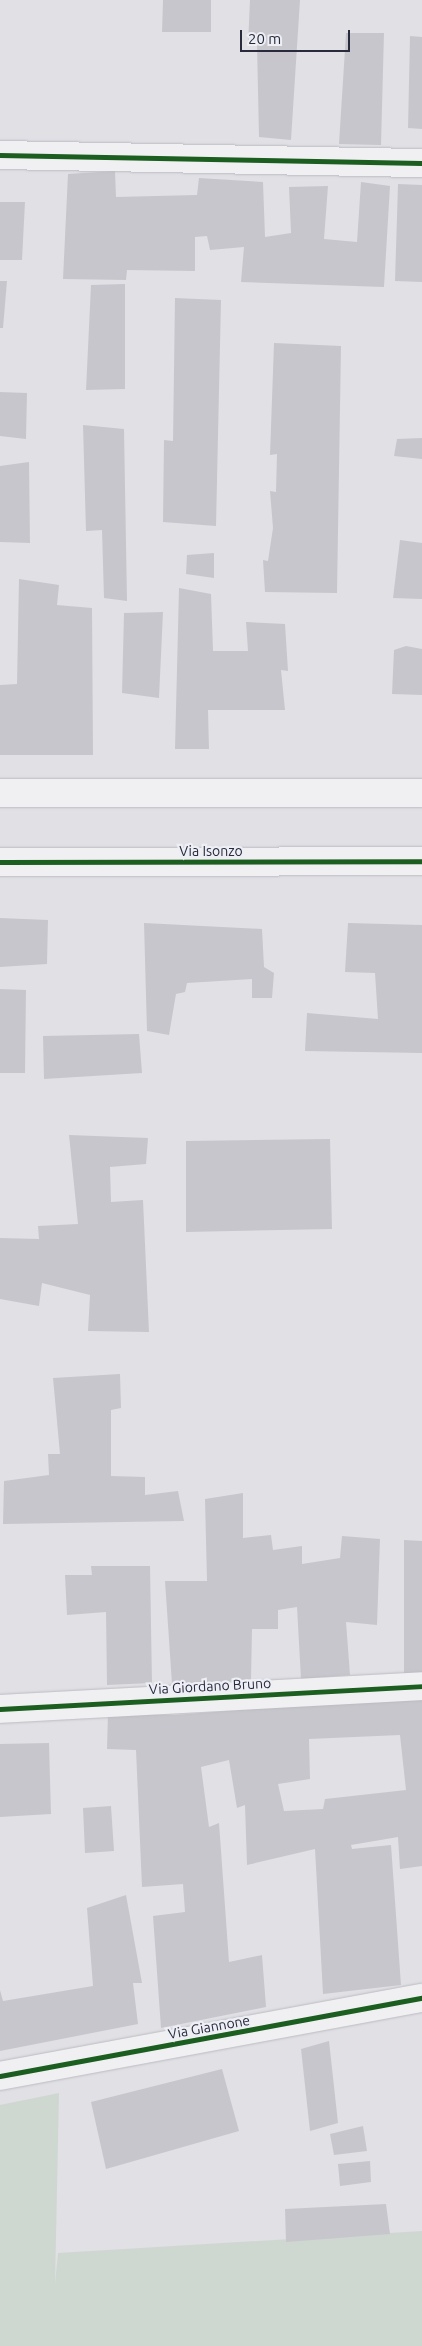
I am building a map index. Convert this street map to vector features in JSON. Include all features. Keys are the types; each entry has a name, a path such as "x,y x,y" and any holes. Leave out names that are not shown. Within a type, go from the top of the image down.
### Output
{"street":[{"path":"0,155 422,163"},
{"path":"0,793 422,793"},
{"name":"Via Isonzo","path":"0,862 422,861"},
{"name":"Via Giordano Bruno","path":"0,1709 422,1686"},
{"name":"Via Giannone","path":"0,2076 422,1998"}],"shaded area":[{"path":"59,2093 55,2284 58,2253 422,2231 422,2346 0,2346 0,2105"}],"building":[{"path":"163,0 211,0 211,32 162,32"},
{"path":"250,0 300,0 291,140 259,137 257,44 248,45"},
{"path":"346,33 384,33 381,145 339,144"},
{"path":"410,36 422,37 422,129 408,128"},
{"path":"115,171 116,197 197,195 199,178 263,182 265,237 291,233 289,187 328,186 324,239 357,242 361,182 390,186 384,287 241,282 244,247 210,250 207,236 195,237 195,271 127,270 126,280 63,279 68,174"},
{"path":"398,184 422,185 422,282 395,281"},
{"path":"0,202 25,202 22,260 0,260"},
{"path":"0,281 7,281 3,328 0,328"},
{"path":"125,284 125,389 86,390 91,285"},
{"path":"175,298 221,300 216,526 163,522 164,440 173,441"},
{"path":"274,343 341,346 337,593 265,592 263,560 268,561 273,528 270,491 276,492 277,454 270,455"},
{"path":"0,392 27,393 26,439 0,436"},
{"path":"83,425 124,429 127,601 104,598 102,530 86,531"},
{"path":"422,438 422,459 394,456 397,439"},
{"path":"29,462 30,543 0,542 0,466"},
{"path":"400,540 422,543 422,599 393,598"},
{"path":"214,553 214,578 186,574 187,555"},
{"path":"19,579 59,585 57,605 92,608 93,755 0,755 0,685 17,684"},
{"path":"179,588 211,594 213,651 248,651 246,622 285,624 288,671 281,670 285,710 208,710 209,749 175,749"},
{"path":"163,612 159,698 122,693 124,613"},
{"path":"406,646 422,649 422,695 392,694 394,650"},
{"path":"0,918 48,920 47,964 0,967"},
{"path":"144,923 262,929 264,967 274,973 272,998 252,998 252,979 187,983 185,992 176,994 169,1035 147,1031"},
{"path":"348,923 422,925 422,1053 305,1051 307,1013 378,1019 375,973 345,972"},
{"path":"0,989 26,990 25,1073 0,1073"},
{"path":"139,1034 142,1073 44,1079 43,1036"},
{"path":"69,1135 148,1138 146,1164 110,1167 111,1202 143,1200 149,1332 88,1331 90,1295 42,1283 39,1306 0,1299 0,1238 39,1239 38,1226 78,1224"},
{"path":"330,1139 332,1229 186,1232 186,1141"},
{"path":"120,1374 121,1408 111,1410 111,1476 145,1477 145,1495 178,1491 184,1521 3,1524 4,1481 49,1475 48,1454 60,1454 53,1378"},
{"path":"243,1493 243,1538 271,1535 273,1550 302,1546 302,1564 340,1558 342,1536 380,1539 377,1625 346,1622 350,1675 301,1679 297,1607 278,1610 278,1629 252,1629 251,1680 172,1684 165,1581 207,1581 205,1499"},
{"path":"404,1540 422,1541 422,1673 404,1675"},
{"path":"91,1566 150,1566 152,1683 107,1685 106,1612 67,1615 65,1575 92,1575"},
{"path":"422,1696 422,1866 400,1869 398,1837 351,1845 352,1849 391,1845 401,1985 323,1994 315,1849 247,1865 245,1805 237,1808 229,1760 201,1767 209,1827 219,1823 229,1962 262,1955 266,2007 161,2028 153,1916 185,1912 183,1884 142,1887 136,1750 107,1749 108,1713 174,1715","holes":["400,1735 406,1790 325,1799 323,1809 284,1811 278,1784 310,1779 309,1739"]},
{"path":"49,1743 51,1814 0,1817 0,1744"},
{"path":"111,1806 114,1851 85,1853 83,1808"},
{"path":"126,1895 142,1983 133,1983 138,2024 0,2051 0,1990 3,2001 93,1986 87,1908"},
{"path":"329,2041 338,2123 310,2131 301,2049"},
{"path":"222,2069 239,2131 106,2169 91,2102"},
{"path":"363,2126 367,2151 334,2155 330,2134"},
{"path":"370,2161 371,2182 340,2186 338,2164"},
{"path":"386,2204 390,2234 286,2242 285,2209"}],"cycle path":[{"path":"0,155 422,163"},
{"path":"0,862 422,861"},
{"path":"0,1709 422,1686"},
{"path":"0,2076 422,1998"}]}
